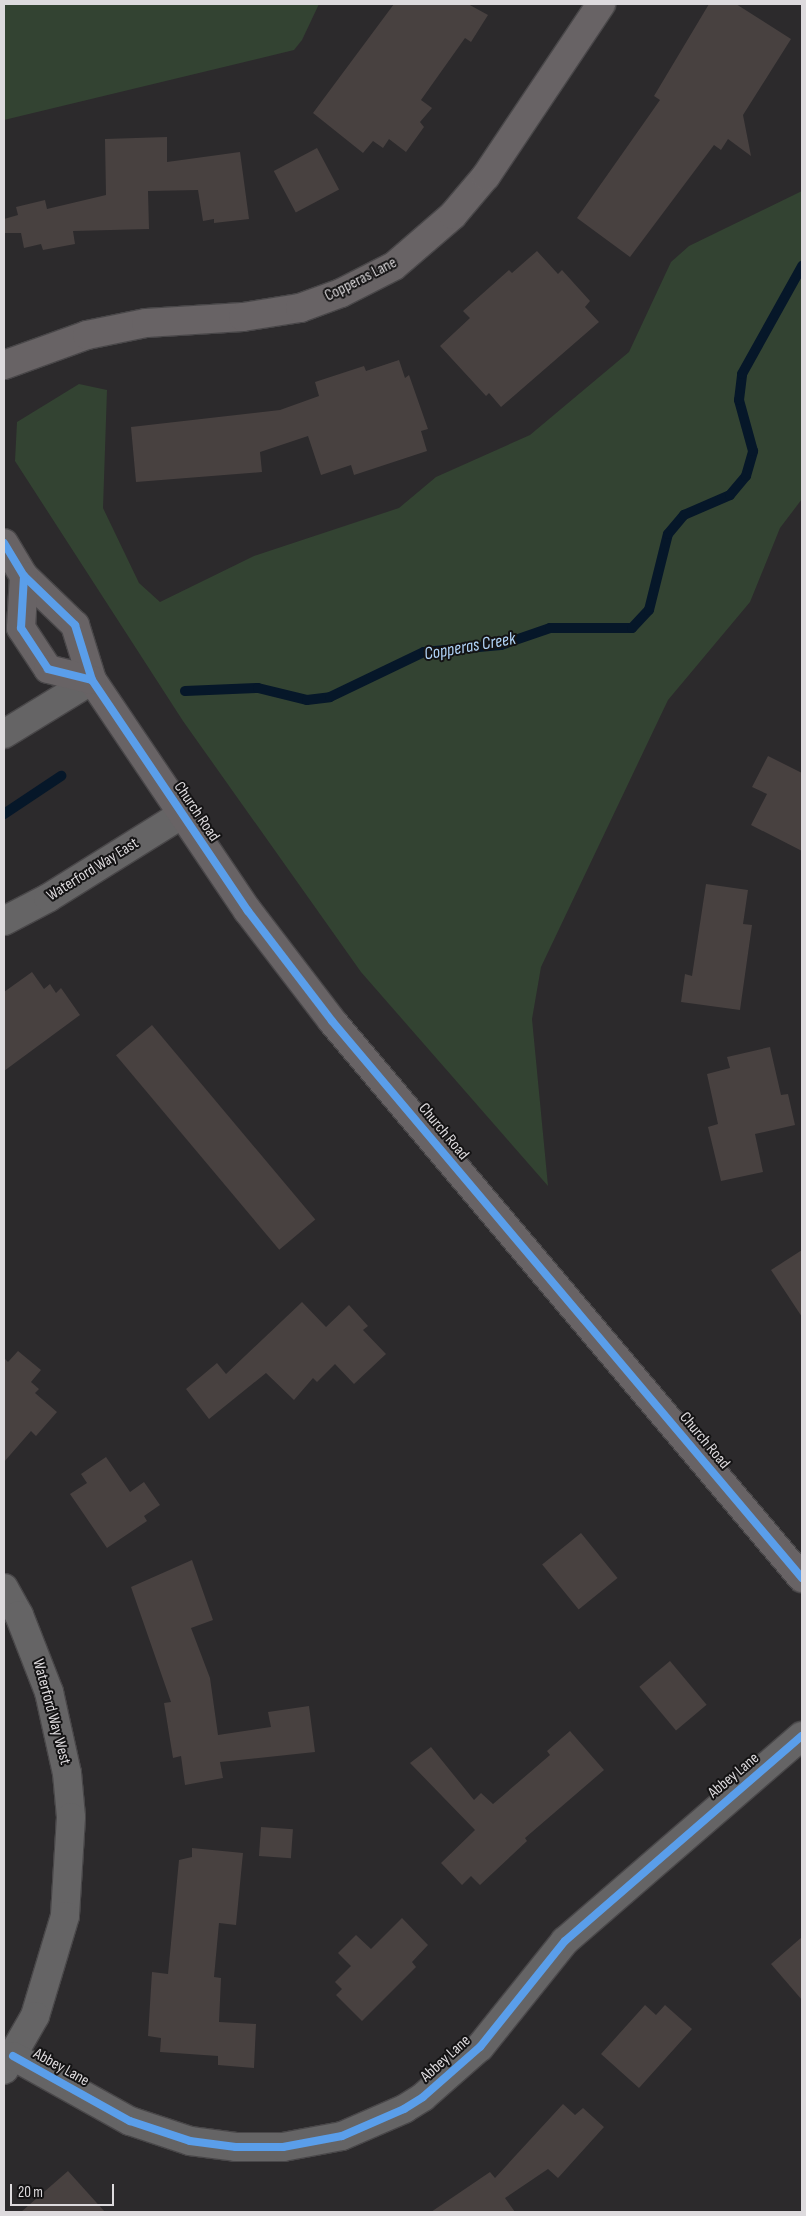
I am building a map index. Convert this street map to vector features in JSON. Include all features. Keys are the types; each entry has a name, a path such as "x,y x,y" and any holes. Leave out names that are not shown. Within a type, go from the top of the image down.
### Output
{"main road":[{"name":"Copperas Lane","path":"4,365 87,335 138,324 243,317 300,308 341,293 394,266 453,215 486,176 601,4"},
{"name":"Church Road","path":"4,543 24,576 75,625 92,680 181,815 248,911 332,1021 802,1578"},
{"path":"24,576 20,628 48,669 92,680"}],"street":[{"path":"4,734 92,680"},
{"name":"Waterford Way East","path":"4,921 48,898 181,815"},
{"name":"Waterford Way West","path":"4,1588 22,1622 49,1692 67,1773 71,1817 64,1916 35,2016 8,2063"},
{"name":"Abbey Lane","path":"8,2063 130,2121 190,2141 236,2147 283,2147 342,2136 404,2109 438,2084 480,2047 565,1941 802,1736"}],"green space":[{"path":"4,4 319,4 302,40 294,50 4,120"},
{"path":"802,191 802,499 780,528 750,602 668,700 541,967 532,1019 548,1186 361,972 183,721 15,461 17,422 79,384 107,390 103,508 139,583 160,602 254,556 399,508 436,477 530,435 629,352 671,262 689,246"}],"building":[{"path":"394,4 468,4 488,15 471,42 465,38 421,100 432,108 420,122 424,127 406,152 389,139 383,148 373,141 363,153 313,113"},
{"path":"709,4 736,4 791,39 743,115 751,156 728,139 721,150 714,145 630,257 577,218 660,100 654,96"},
{"path":"167,137 167,162 240,152 249,219 214,223 214,219 203,221 198,190 148,191 149,229 73,231 75,244 43,250 41,244 24,248 21,233 4,233 4,219 18,215 16,207 45,200 47,209 106,195 105,139"},
{"path":"317,148 339,189 296,213 274,171"},
{"path":"537,251 558,274 562,270 590,301 585,307 599,322 501,407 489,393 486,396 440,346 470,318 463,311 509,270 512,273"},
{"path":"399,360 405,378 409,375 428,429 421,431 427,451 354,475 351,465 321,475 308,436 260,452 262,472 136,482 131,427 280,410 319,396 315,382 364,366 366,371"},
{"path":"768,756 802,773 802,851 751,825 767,794 752,787"},
{"path":"706,884 748,890 743,924 752,925 740,1010 681,1002 685,974 692,976"},
{"path":"32,972 44,989 50,984 56,993 61,988 80,1015 4,1071 4,992"},
{"path":"152,1025 315,1220 279,1250 116,1055"},
{"path":"770,1047 781,1095 788,1094 795,1125 755,1134 763,1172 721,1181 708,1127 718,1124 707,1074 730,1068 727,1057"},
{"path":"802,1250 802,1317 771,1270"},
{"path":"302,1302 326,1327 349,1305 368,1326 363,1330 386,1354 354,1384 335,1364 317,1382 313,1378 294,1400 266,1373 209,1419 186,1389 217,1363 226,1374"},
{"path":"18,1351 41,1370 31,1382 39,1389 35,1393 57,1412 36,1436 31,1431 4,1462 4,1358 8,1362"},
{"path":"106,1457 130,1492 144,1482 160,1505 144,1516 147,1521 107,1548 70,1494 87,1483 81,1474"},
{"path":"581,1533 618,1578 579,1610 542,1564"},
{"path":"192,1560 213,1620 191,1628 210,1678 218,1735 271,1727 268,1712 309,1706 315,1752 220,1762 223,1778 185,1785 181,1756 173,1758 164,1703 171,1702 131,1587"},
{"path":"670,1661 707,1705 676,1730 639,1687"},
{"path":"570,1731 604,1770 525,1838 527,1841 480,1885 471,1876 462,1885 441,1863 475,1830 410,1763 431,1747 474,1800 481,1793 493,1804 550,1755 547,1751"},
{"path":"261,1827 293,1829 291,1858 259,1856"},
{"path":"192,1848 243,1853 236,1925 219,1923 214,1977 221,1978 219,2022 256,2024 254,2068 218,2065 218,2056 160,2052 161,2038 148,2036 152,1972 168,1974 179,1860 192,1857"},
{"path":"402,1918 428,1945 412,1962 416,1967 362,2021 336,1995 342,1989 335,1982 351,1966 338,1953 356,1935 371,1949"},
{"path":"802,1937 802,2000 771,1964"},
{"path":"645,2005 656,2015 665,2005 692,2029 639,2088 601,2054"},
{"path":"563,2104 575,2115 583,2108 604,2127 558,2178 548,2169 505,2198 515,2212 431,2212 490,2172 495,2178"},
{"path":"68,2171 105,2212 21,2212"}],"waterway":[{"name":"Copperas Creek","path":"185,691 258,688 307,700 330,697 424,652 501,645 550,628 632,628 649,610 668,534 684,515 730,495 746,476 753,451 739,400 742,374 802,266"},
{"name":"Copperas Creek","path":"4,814 61,776"}],"cycle path":[{"path":"4,543 24,576 75,625 92,680 248,911 332,1021 802,1578"},
{"path":"24,576 21,628 48,669 92,680"},
{"path":"13,2056 130,2121 190,2141 236,2147 283,2147 342,2136 404,2109 423,2097 480,2047 565,1941 802,1736"}]}
